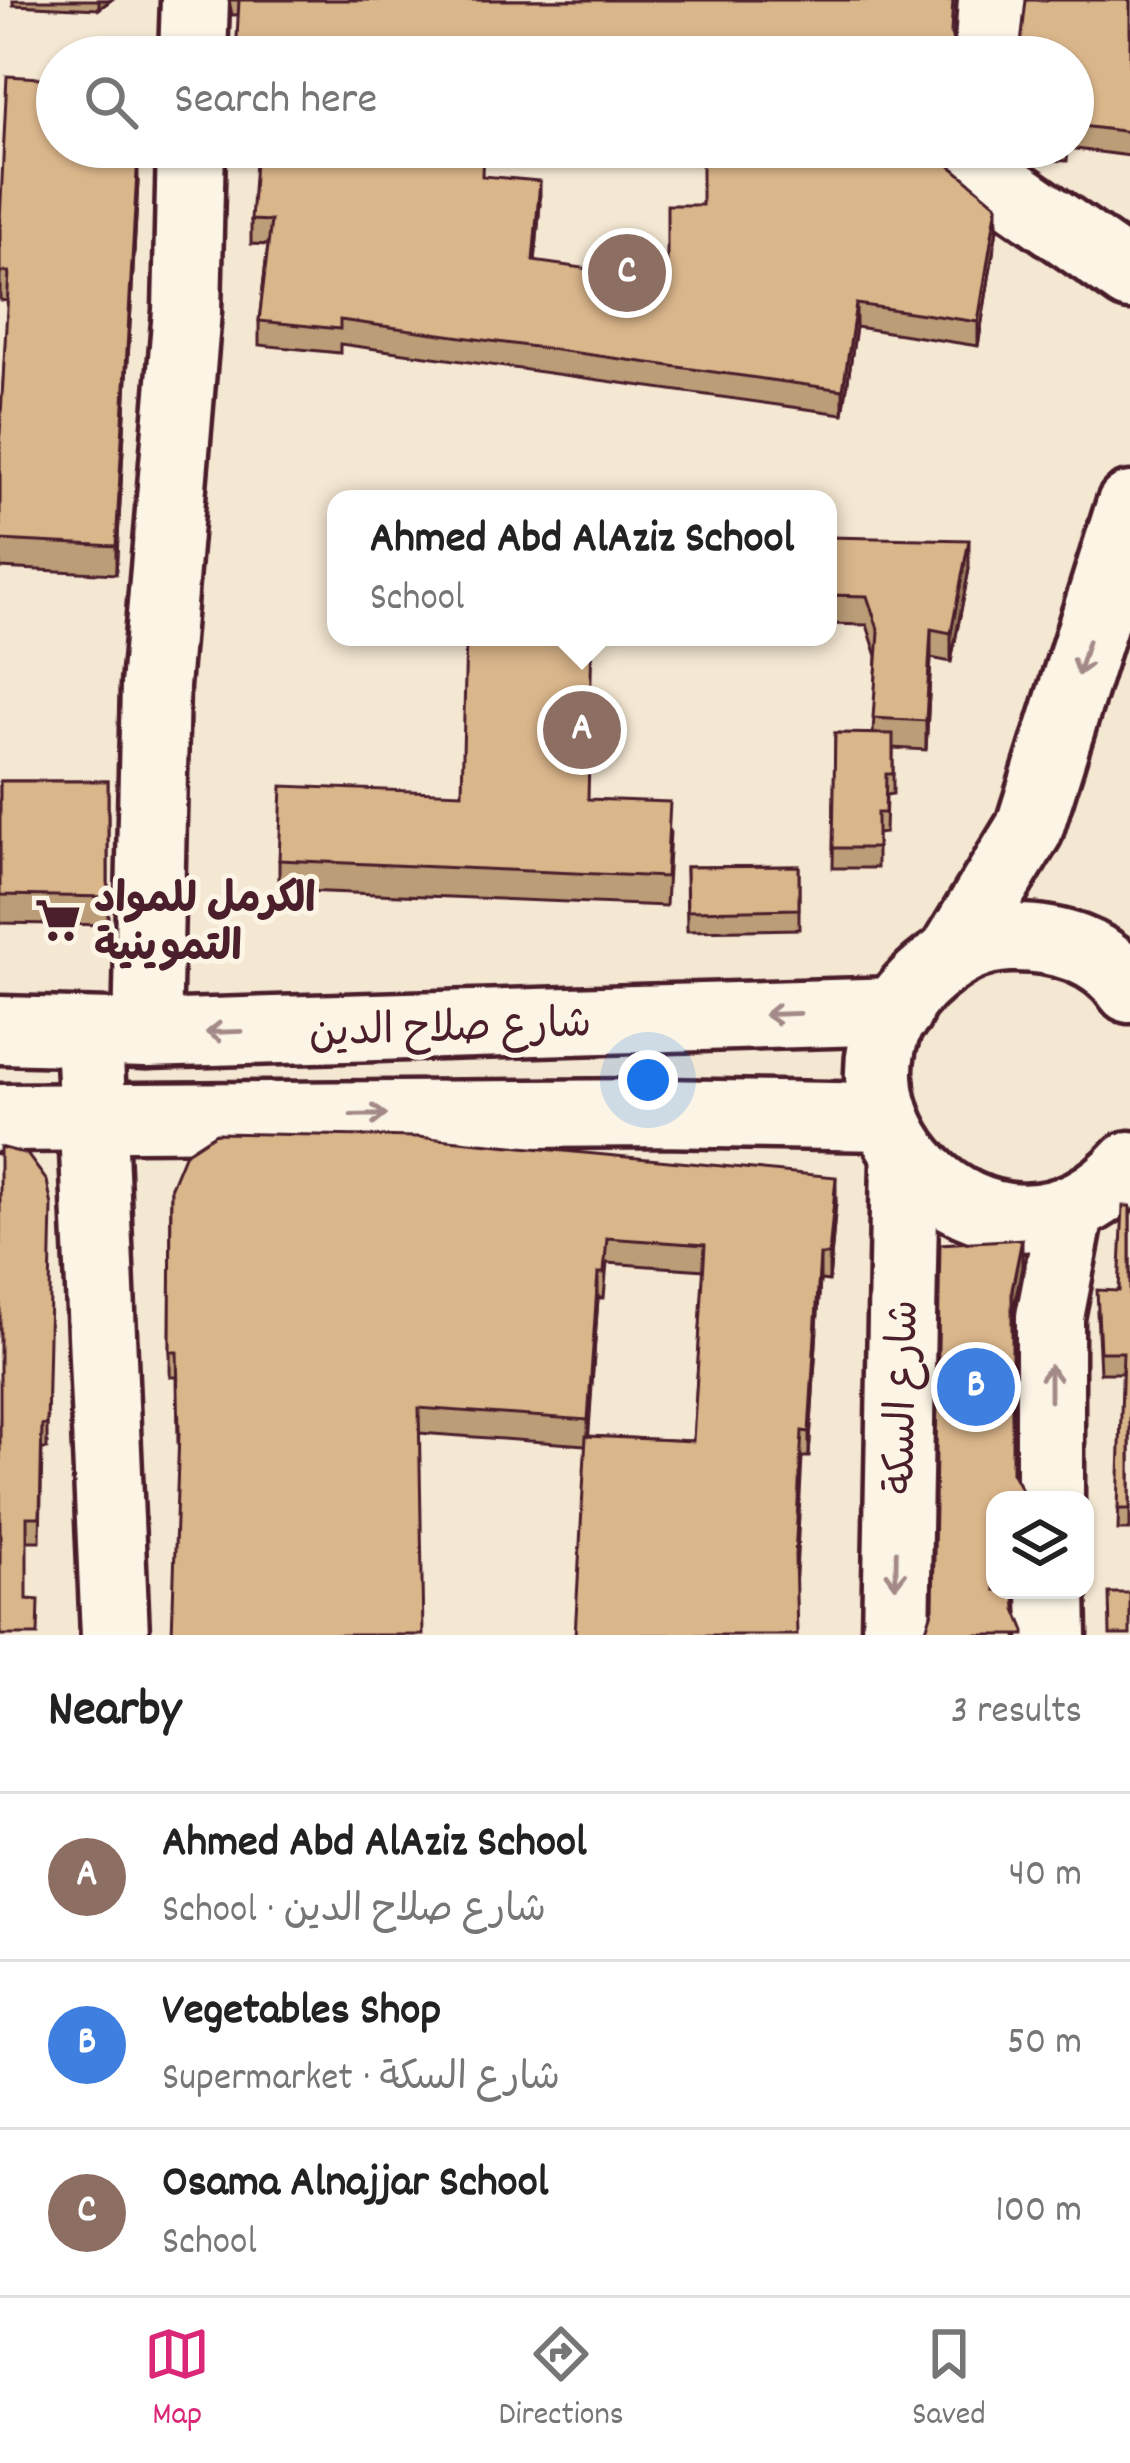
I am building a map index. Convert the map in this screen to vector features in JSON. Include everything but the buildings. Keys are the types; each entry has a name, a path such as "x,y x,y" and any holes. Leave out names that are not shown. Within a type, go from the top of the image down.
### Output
{"main road":[{"path":"194,36 195,0"},
{"path":"989,36 992,0"},
{"path":"115,1635 89,1118 118,1034 188,310 191,168"},
{"path":"981,168 1130,276"},
{"path":"899,1011 914,986 954,952 1029,829 1130,506"},
{"path":"954,952 993,938 1040,937 1085,950 1130,988"},
{"name":"شارع صلاح الدين","path":"0,1030 118,1034 899,1011"},
{"name":"شارع السكة","path":"896,1635 896,1138 880,1071 890,1026 899,1011"},
{"name":"شارع صلاح الدين","path":"0,1118 656,1112 896,1138"},
{"path":"896,1138 938,1192 980,1213 1025,1219 1071,1209 1112,1186 1130,1165"},
{"path":"1050,1491 1050,1317 1071,1209"},
{"path":"1052,1599 1053,1635"}],"place":[{"name":"Osama Alnajjar School","path":"627,273"},
{"name":"Ahmed Abd AlAziz School","path":"582,730"},
{"name":"الكرمل للمواد التموينية","path":"58,920"},
{"name":"Vegetables Shop","path":"976,1387"}]}
